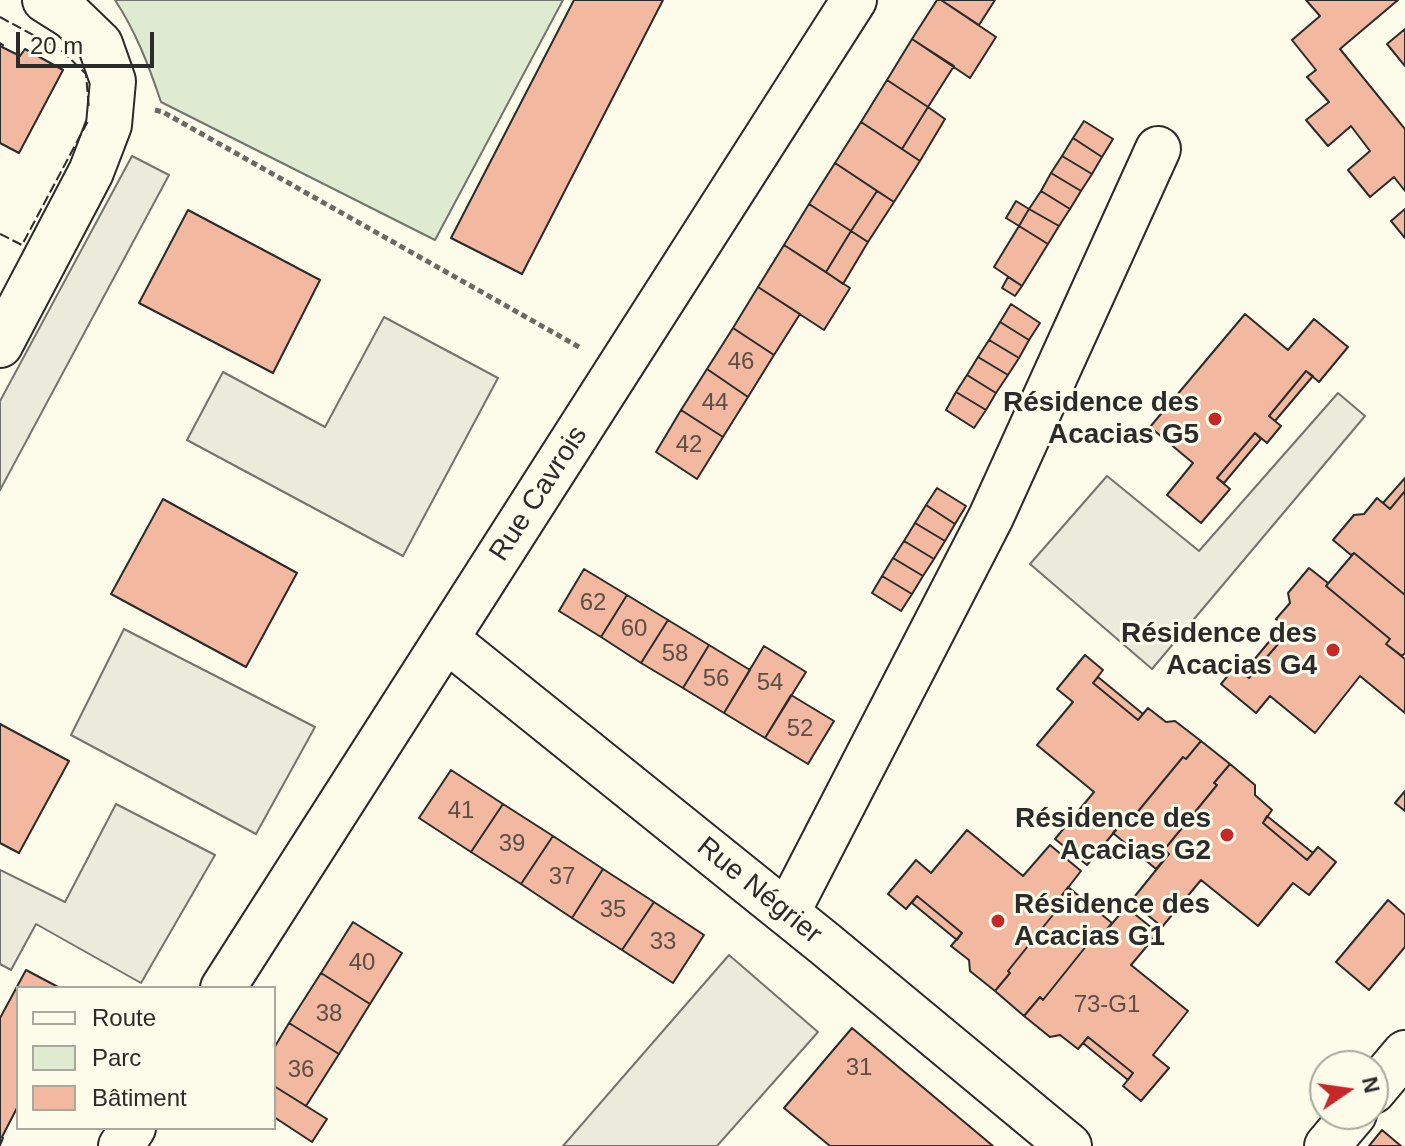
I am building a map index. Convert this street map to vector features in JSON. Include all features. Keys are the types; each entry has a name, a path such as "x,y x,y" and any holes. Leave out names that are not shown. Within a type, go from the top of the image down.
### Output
{"street":[{"path":"0,345 91,172 109,125 113,81 100,44 72,17 45,0"},
{"name":"Rue Cavrois","path":"224,986 854,0"},
{"path":"787,913 991,517 1158,149"},
{"name":"Rue Négrier","path":"446,639 787,913 1069,1146"},
{"path":"1389,1072 1405,1053"},
{"path":"1327,1146 1340,1130"}],"path":[{"path":"111,100 163,112 619,369"}],"green space":[{"path":"115,0 563,0 435,240 161,102 141,50"}],"shaded area":[{"path":"132,156 169,175 0,490 0,401"},
{"path":"384,317 498,378 403,556 187,440 223,372 325,427"},
{"path":"1338,393 1365,416 1152,669 1030,564 1107,476 1199,551"},
{"path":"124,629 315,727 256,834 71,735"},
{"path":"116,804 215,855 141,983 36,924 11,970 0,964 0,870 65,902"},
{"path":"729,955 818,1032 717,1146 563,1146"}],"building":[{"path":"574,0 663,0 522,274 451,238"},
{"path":"937,0 996,37 970,78 912,39"},
{"path":"941,0 995,0 979,25"},
{"path":"1306,0 1398,0 1340,49 1405,129 1405,191 1394,177 1370,197 1348,170 1370,151 1351,126 1328,146 1306,120 1329,102 1307,77 1316,70 1292,40 1320,16"},
{"path":"1405,29 1405,66 1387,44"},
{"path":"912,39 954,66 928,107 887,80"},
{"path":"0,43 20,56 25,49 63,70 19,153 0,143"},
{"path":"887,80 928,107 902,149 861,122"},
{"path":"928,107 945,119 920,161 902,149"},
{"path":"1084,121 1113,139 1102,157 1073,138"},
{"path":"861,122 920,161 894,202 835,163"},
{"path":"1073,138 1102,157 1092,174 1062,156"},
{"path":"1062,156 1092,174 1081,191 1051,173"},
{"path":"835,163 877,191 851,231 809,204"},
{"path":"1051,173 1081,191 1070,209 1041,191"},
{"path":"877,191 894,202 868,242 851,231"},
{"path":"1041,191 1070,209 1059,226 1029,209"},
{"path":"1016,201 1029,209 1019,226 1006,218"},
{"path":"809,204 851,231 826,272 784,245"},
{"path":"1029,209 1059,226 1048,244 1019,226"},
{"path":"1405,209 1405,238 1391,221"},
{"path":"188,210 320,280 273,373 139,303"},
{"path":"1019,226 1048,244 1022,286 994,267"},
{"path":"851,231 868,242 843,284 826,272"},
{"path":"784,245 850,288 824,330 758,287"},
{"path":"1008,277 1022,286 1015,296 1002,288"},
{"path":"758,287 800,314 774,355 733,328"},
{"path":"1011,304 1040,323 1029,340 1000,322"},
{"name":"Résidence des Acacias G5","path":"1245,314 1288,350 1314,319 1348,347 1319,382 1306,371 1269,416 1281,426 1267,443 1255,433 1217,478 1230,489 1201,523 1167,495 1193,463 1150,427"},
{"path":"1000,322 1029,340 1019,358 989,340"},
{"path":"733,328 774,355 748,397 707,369"},
{"path":"989,340 1019,358 1008,375 978,357"},
{"path":"978,357 1008,375 996,393 967,375"},
{"path":"707,369 748,397 723,437 681,410"},
{"path":"1306,371 1313,376 1275,421 1269,416"},
{"path":"967,375 996,393 986,410 956,392"},
{"path":"956,392 986,410 974,428 946,410"},
{"path":"681,410 723,437 697,479 656,452"},
{"path":"1255,433 1261,439 1224,483 1217,478"},
{"path":"1405,478 1405,491 1390,509 1383,503"},
{"path":"937,488 966,506 955,524 926,505"},
{"name":"Résidence des Acacias G4","path":"1405,491 1405,595 1354,553 1351,555 1333,540 1354,515 1364,514 1377,498 1390,509"},
{"path":"163,499 297,573 246,667 111,594"},
{"path":"926,505 955,524 945,541 915,523"},
{"path":"915,523 945,541 934,559 904,541"},
{"path":"904,541 934,559 923,576 893,558"},
{"path":"1354,553 1405,595 1405,653 1402,656 1386,644 1390,639 1326,586"},
{"path":"893,558 923,576 912,594 882,576"},
{"name":"Résidence des Acacias G4","path":"1309,568 1390,639 1386,644 1405,659 1405,713 1360,676 1315,733 1270,696 1256,713 1221,684 1235,667 1249,678 1290,630 1276,619 1290,603 1288,593"},
{"path":"584,569 627,595 601,637 559,611"},
{"path":"882,576 912,594 901,611 872,593"},
{"path":"627,595 668,620 641,663 601,637"},
{"path":"668,620 709,645 683,688 641,663"},
{"path":"1283,625 1290,630 1249,678 1243,673"},
{"path":"709,645 750,670 724,713 683,688"},
{"path":"764,646 806,672 765,738 724,713"},
{"name":"Résidence des Acacias G2","path":"1085,655 1103,670 1093,683 1138,720 1148,708 1166,722 1175,721 1201,741 1186,759 1183,757 1130,821 1126,818 1087,865 1055,839 1094,792 1037,745 1073,702 1057,689"},
{"path":"1098,677 1143,714 1138,720 1093,683"},
{"path":"791,695 834,721 808,764 765,738"},
{"path":"0,724 69,761 19,853 0,843"},
{"path":"1201,741 1230,764 1214,783 1217,785 1164,850 1169,854 1156,869 1113,833 1126,818 1130,821 1183,757 1186,759"},
{"name":"Résidence des Acacias G2","path":"1230,764 1255,785 1255,795 1272,810 1263,823 1307,860 1318,847 1336,862 1309,895 1293,883 1258,926 1201,880 1162,927 1131,901 1169,854 1164,850 1217,785 1214,783"},
{"path":"451,770 503,804 471,852 419,818"},
{"path":"1405,791 1405,811 1395,803"},
{"path":"503,804 553,836 521,884 471,852"},
{"path":"1267,816 1313,853 1307,860 1263,823"},
{"name":"Résidence des Acacias G1","path":"967,830 1023,876 1050,845 1081,871 1056,903 1060,906 995,991 970,971 969,960 951,946 962,933 917,896 906,909 888,894 916,860 931,873"},
{"path":"553,836 603,869 572,918 521,884"},
{"path":"603,869 654,902 622,950 572,918"},
{"path":"1068,887 1112,923 1099,939 1095,935 1043,1000 1040,997 1024,1016 995,991 1060,906 1056,903"},
{"path":"917,896 962,933 957,940 912,903"},
{"path":"1388,900 1405,915 1405,947 1369,990 1336,962"},
{"path":"654,902 704,935 673,983 622,950"},
{"name":"Résidence des Acacias G1","path":"1126,907 1158,933 1131,965 1188,1011 1153,1055 1169,1068 1141,1101 1123,1086 1133,1073 1088,1037 1078,1049 1060,1035 1050,1037 1024,1016 1040,997 1043,1000 1095,935 1099,939"},
{"path":"353,922 402,953 370,1004 321,973"},
{"path":"26,970 56,986 17,986"},
{"path":"321,973 370,1004 339,1054 289,1023"},
{"path":"16,988 16,1110 0,1145 0,1018"},
{"path":"289,1023 339,1054 306,1106 276,1087 276,1045"},
{"path":"852,1028 993,1146 830,1146 784,1108"},
{"path":"1088,1037 1133,1073 1128,1080 1083,1043"},
{"path":"276,1087 327,1119 312,1142 276,1118"},
{"path":"1382,1130 1401,1146 1369,1146"}],"fence":[{"path":"0,17 61,50 86,74 89,109"},
{"path":"0,234 22,245 88,121"}],"place":[{"name":"Résidence des Acacias G5","path":"1215,419"},
{"name":"Résidence des Acacias G4","path":"1333,650"},
{"name":"Résidence des Acacias G2","path":"1227,835"},
{"name":"Résidence des Acacias G1","path":"998,921"}]}
